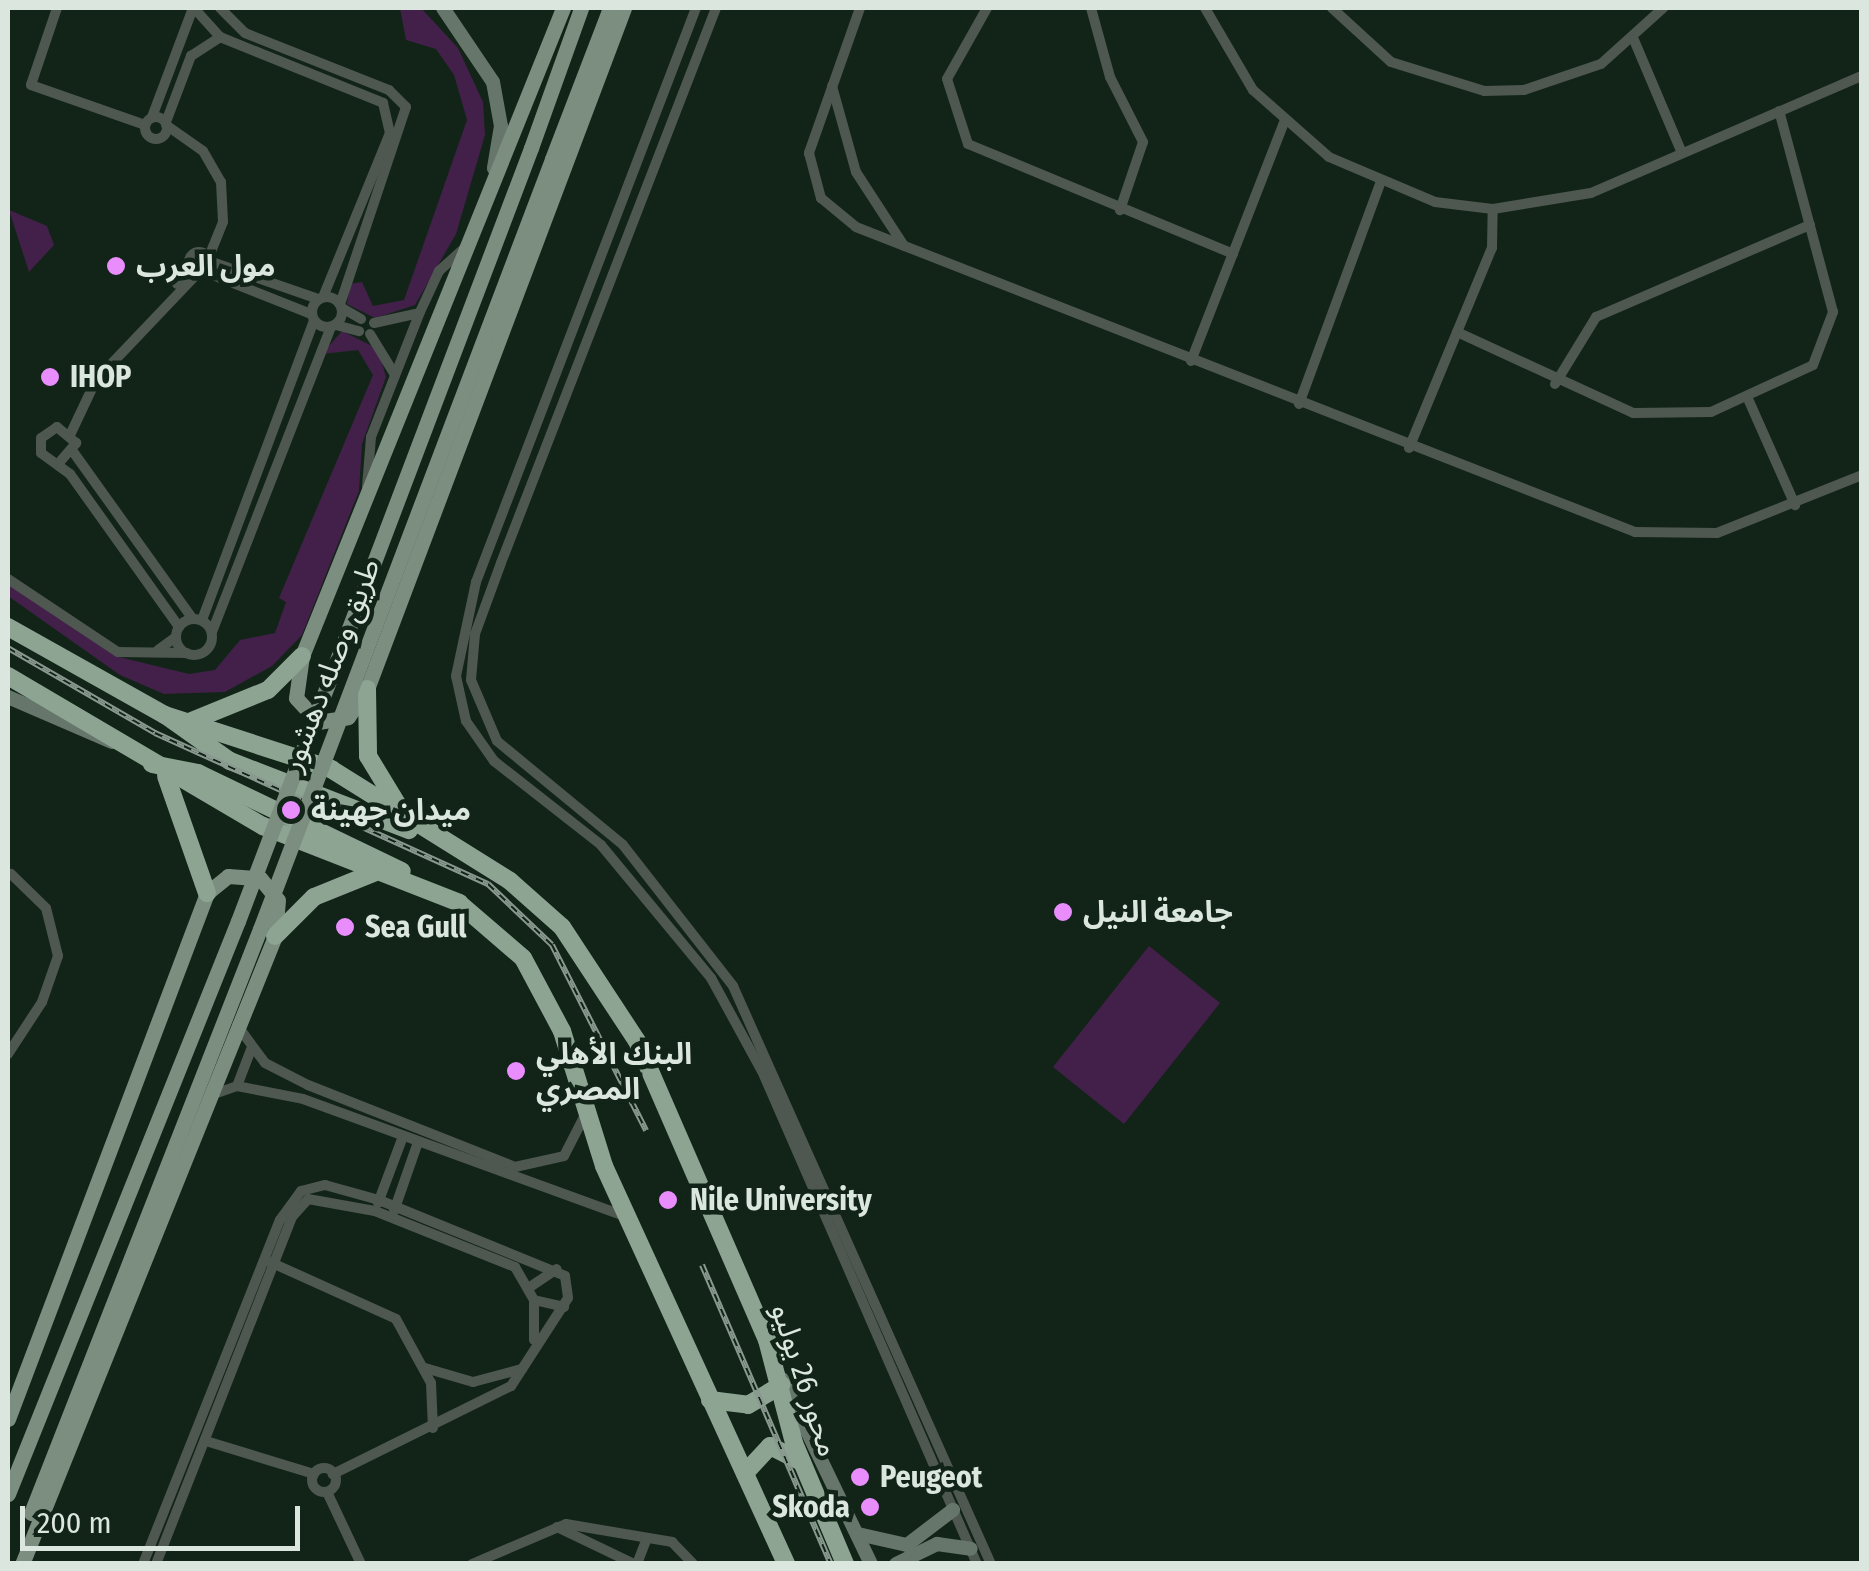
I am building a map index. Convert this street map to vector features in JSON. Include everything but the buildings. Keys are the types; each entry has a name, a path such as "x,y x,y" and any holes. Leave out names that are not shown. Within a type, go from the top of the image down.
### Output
{"highway":[{"name":"محور 26 يوليو","path":"8,628 165,715 230,761 438,838"},
{"path":"189,722 268,690 302,656"},
{"path":"8,676 122,744 166,776 263,826 410,880 459,903 523,958 552,1006 585,1114 627,1217 786,1564"},
{"path":"367,689 368,756 408,821"},
{"name":"محور 26 يوليو","path":"165,715 309,758 537,903 604,980 779,1377 802,1462 845,1564"},
{"path":"146,764 198,773 383,858 410,880"},
{"path":"166,776 207,893"},
{"path":"275,936 314,897 382,871"},
{"path":"710,1400 748,1405 779,1377"},
{"path":"744,1472 770,1446 802,1462"}],"main road":[{"path":"442,8 494,82 501,126 490,190"},
{"path":"563,8 302,656 296,698 312,719 343,720 367,689 624,8"},
{"name":"طريق وصله دهشور","path":"8,1494 342,650 581,8"},
{"name":"طريق وصله دهشور","path":"12,1564 610,8"},
{"path":"8,617 35,640"},
{"path":"8,697 122,744"},
{"path":"8,1418 207,893 228,876 260,878 278,900 275,936 22,1564"},
{"path":"779,1377 871,1564"},
{"path":"858,1534 907,1545 954,1510"},
{"path":"896,1564 938,1544 974,1556"}],"street":[{"path":"57,8 31,85 165,128 203,151 220,182 225,212 204,263 96,380 67,430 40,443 177,632 187,654"},
{"path":"220,37 191,56 165,128 149,137 148,121 193,8 220,37 383,103"},
{"path":"8,576 118,652 187,654 206,650 334,326 406,122 402,99 389,90 256,39 220,8"},
{"path":"696,8 476,582 456,676 466,721 494,762 600,845 711,978 822,1209 974,1556"},
{"path":"716,8 500,563 475,634 471,680 497,741 623,846 703,940 770,1052 991,1564"},
{"path":"860,8 809,154 821,198 856,227 1409,448 1635,532 1717,533 1862,476"},
{"path":"986,8 947,80 954,124 986,158 1233,254"},
{"path":"1091,8 1110,77 1143,142 1120,210"},
{"path":"1205,8 1227,52 1284,122 1380,184 1494,209 1591,193 1862,76"},
{"path":"1332,8 1391,62 1484,91 1573,76 1634,40 1663,8"},
{"path":"1634,40 1682,153"},
{"path":"832,82 856,172 905,247"},
{"path":"8,576 122,647 162,650 177,632 197,619 390,122 383,103 389,90"},
{"path":"1457,332 1555,384 1633,413 1672,416 1749,401 1813,365 1832,331 1810,225 1778,110"},
{"path":"390,122 406,122"},
{"path":"1191,361 1284,122"},
{"path":"1300,404 1380,184"},
{"path":"1409,448 1492,248 1494,209"},
{"path":"1555,384 1596,317 1810,225"},
{"path":"367,496 368,449 420,312 439,271 468,245"},
{"path":"189,264 204,263 334,326 366,327 420,312"},
{"path":"212,632 197,619 74,453 67,430 91,379 189,264 204,263 341,306 366,327 395,375"},
{"path":"1749,401 1795,505"},
{"path":"58,464 74,453"},
{"path":"8,1054 42,1002 58,956 46,908 11,874"},
{"path":"237,1025 252,1050 308,1085 531,1169 564,1156 585,1114"},
{"path":"237,1086 252,1050"},
{"path":"303,1098 308,1085"},
{"path":"210,1095 237,1086 303,1098 526,1187 627,1217"},
{"path":"377,1206 402,1139"},
{"path":"393,1211 417,1145"},
{"path":"526,1187 531,1169"},
{"path":"815,1194 827,1188"},
{"path":"143,1564 196,1423 270,1262 308,1199 377,1206 557,1269 569,1283 564,1307 534,1340"},
{"path":"822,1209 834,1204"},
{"path":"206,1441 314,1474 333,1474 505,1391 523,1369 534,1340 534,1300 530,1288 504,1262 393,1211"},
{"path":"270,1262 396,1319 425,1368 437,1402 433,1428"},
{"path":"156,1564 206,1441 270,1262"},
{"path":"530,1288 557,1269"},
{"path":"534,1300 564,1307"},
{"path":"425,1368 473,1382 523,1369"},
{"path":"196,1423 210,1428"},
{"path":"183,1460 197,1464"},
{"path":"314,1474 316,1489 327,1492"},
{"path":"333,1474 327,1492 362,1564"},
{"path":"557,1527 635,1564 646,1540"},
{"path":"472,1564 557,1527 679,1545 692,1563"},
{"path":"498,1551 504,1564"}],"shaded area":[{"path":"400,8 421,8 458,48 483,102 485,135 456,234 415,305 375,318 347,304 350,284 362,282 373,306 404,300 467,120 454,75 436,49 406,40"},
{"path":"9,210 47,226 54,245 29,272"},
{"path":"342,331 378,349 386,377 362,444 359,491 302,635 272,666 225,692 164,694 120,675 8,596 8,583 115,656 189,674 215,670 240,640 275,633 286,602 279,598 373,375 358,350 322,354"},
{"path":"1149,946 1220,1003 1124,1124 1053,1067"}],"railway":[{"path":"8,648 155,733 488,884 552,945 646,1130"},
{"path":"702,1265 831,1564"}],"place":[{"name":"مول العرب","path":"116,266"},
{"name":"IHOP","path":"50,377"},
{"name":"ميدان جهينة","path":"291,810"},
{"name":"جامعة النيل","path":"1063,912"},
{"name":"Sea Gull","path":"345,927"},
{"name":"البنك الأهلي المصري","path":"516,1071"},
{"name":"Nile University","path":"668,1200"},
{"name":"Peugeot","path":"860,1477"},
{"name":"Skoda","path":"870,1507"}]}
